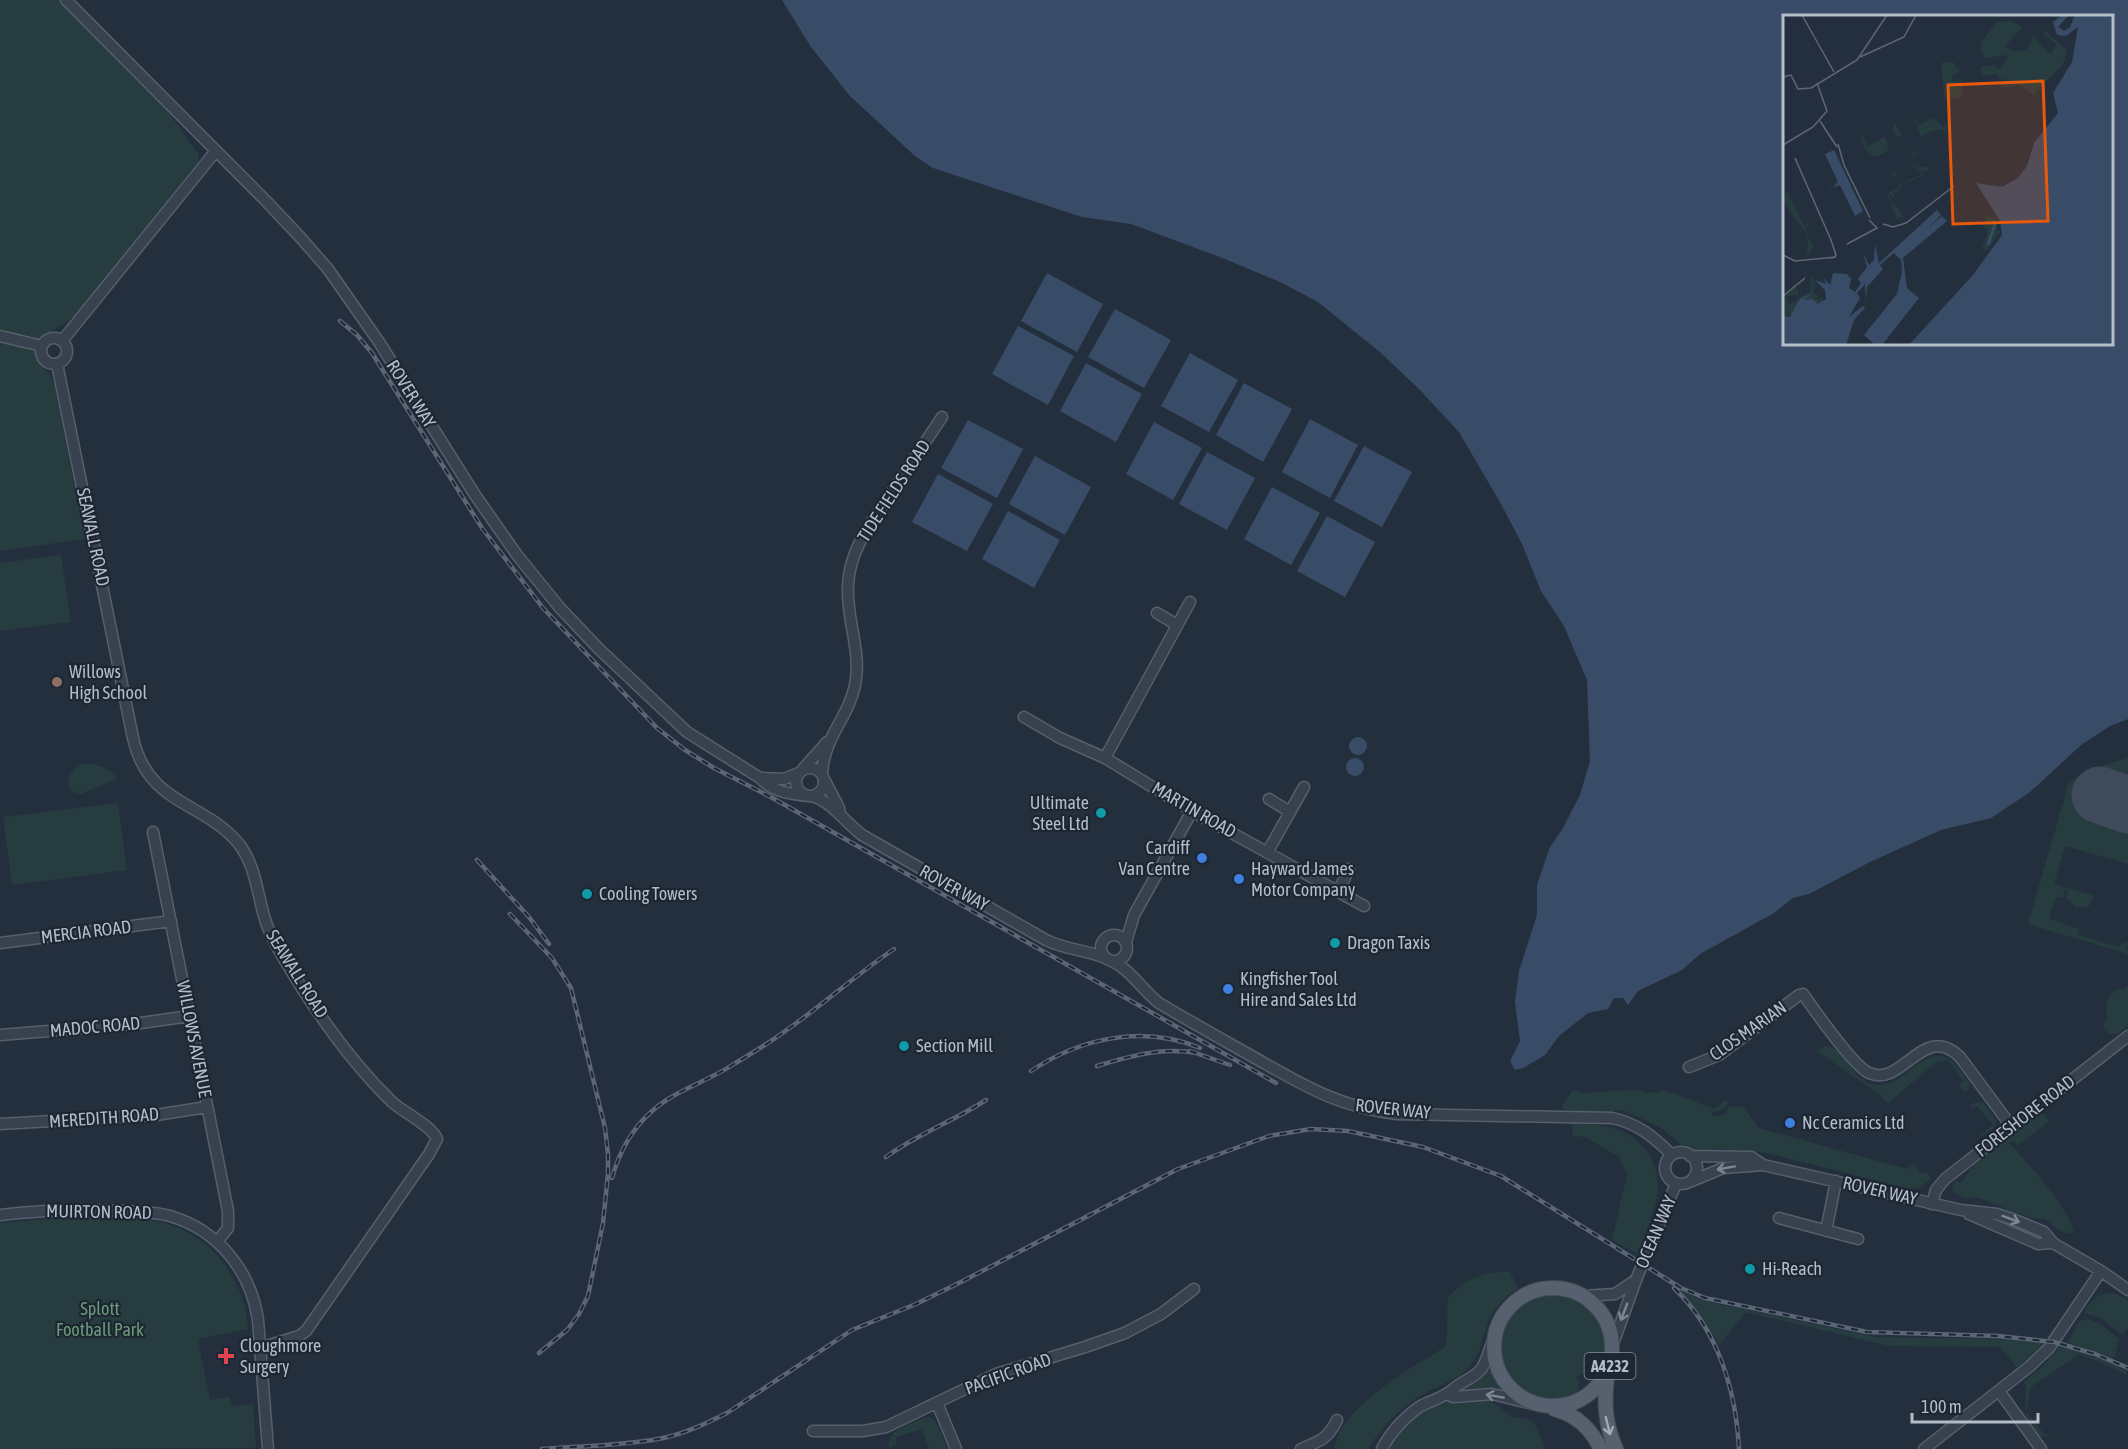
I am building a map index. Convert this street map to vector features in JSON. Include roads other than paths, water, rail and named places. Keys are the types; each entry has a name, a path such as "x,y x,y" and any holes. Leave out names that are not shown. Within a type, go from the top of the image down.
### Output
{"main road":[{"path":"1584,1296 1572,1290 1558,1288 1529,1293 1506,1310 1497,1328 1494,1353 1501,1376 1514,1391 1546,1407 1568,1412 1588,1429 1601,1449"},
{"name":"A4232","path":"1584,1296 1599,1308 1606,1319 1613,1344 1604,1401 1608,1429 1616,1449"},
{"name":"A4232","path":"1546,1407 1579,1401 1594,1390 1607,1375"}],"street":[{"name":"ROVER WAY","path":"66,0 300,237 349,297 475,495 523,562 560,608 687,732 778,790 820,800 840,814 854,829 879,846 1046,939 1063,947 1110,960 1138,981 1159,1003 1303,1085 1339,1102 1397,1114 1612,1118 1633,1124 1654,1137 1672,1155"},
{"path":"62,341 215,152"},
{"path":"0,336 42,346"},
{"path":"52,338 62,341 66,345 67,353 63,361 50,364 43,358 42,346 52,338"},
{"name":"SEAWALL ROAD","path":"57,364 133,738 141,761 166,793 220,826 241,847 253,870 270,933 283,958 310,999 339,1040 383,1092 406,1113 434,1133 437,1139 429,1154 306,1331 299,1336 260,1348"},
{"name":"TIDE FIELDS ROAD","path":"824,778 825,750 853,694 857,674 848,595 850,569 855,552 865,532 942,417"},
{"path":"1105,758 1190,602"},
{"path":"1157,613 1177,625"},
{"name":"MARTIN ROAD","path":"1024,717 1060,738 1105,758 1192,811 1364,906"},
{"name":"TIDE FIELDS ROAD","path":"801,771 830,740"},
{"path":"760,778 784,779 801,771 816,768 824,778 822,790 817,795 810,796 798,789 796,781 801,771"},
{"name":"ROVER WAY","path":"824,778 840,814"},
{"path":"1268,852 1304,787"},
{"path":"1269,799 1290,812"},
{"path":"1108,938 1101,949 1110,960 1123,958 1134,915 1192,811"},
{"name":"WILLOWS AVENUE","path":"153,832 229,1217 228,1228 217,1242"},
{"path":"1338,892 1349,869"},
{"path":"1075,949 1095,945 1108,938 1134,915"},
{"name":"MERCIA ROAD","path":"0,943 171,921"},
{"path":"1108,938 1122,937 1127,945"},
{"name":"ROVER WAY","path":"1127,945 1138,981"},
{"name":"CLOS MARIAN","path":"1689,1066 1713,1059 1803,994 1858,1065 1872,1074 1883,1075 1892,1072 1919,1052 1930,1047 1940,1046 1955,1052 2011,1126"},
{"name":"MADOC ROAD","path":"0,1035 134,1024 190,1016"},
{"name":"FORESHORE ROAD","path":"1932,1204 1936,1190 1945,1179 2128,1036"},
{"name":"MEREDITH ROAD","path":"0,1124 156,1115 207,1107"},
{"path":"1681,1152 1690,1156 1697,1168 1686,1184 1676,1184 1665,1174 1665,1163 1672,1155 1681,1152"},
{"name":"ROVER WAY","path":"1690,1156 1751,1157 1763,1165"},
{"name":"ROVER WAY","path":"1690,1181 1723,1168 1763,1165 1961,1210 2038,1244 2053,1243 2101,1271"},
{"path":"1826,1231 1836,1181"},
{"name":"OCEAN WAY","path":"1613,1344 1636,1280 1676,1184"},
{"name":"MUIRTON ROAD","path":"0,1215 65,1210 151,1212 184,1221 217,1242 236,1262 250,1289 256,1310 268,1449"},
{"path":"1779,1218 1858,1239"},
{"path":"1924,1449 1999,1391 2049,1348 2101,1271 2128,1290"},
{"name":"OCEAN WAY","path":"1584,1296 1615,1294 1636,1280"},
{"name":"PACIFIC ROAD","path":"813,1431 878,1429 896,1423 1008,1370 1125,1333 1161,1314 1194,1289"},
{"path":"1382,1449 1388,1438 1419,1407 1448,1395 1482,1368 1497,1328"},
{"path":"1999,1391 2041,1449"},
{"path":"1448,1395 1454,1397 1492,1394 1546,1407"},
{"path":"937,1403 956,1449"},
{"path":"1301,1449 1331,1433 1337,1420"}],"water":[{"path":"782,0 2128,0 2128,719 2110,726 2081,745 2030,792 1991,818 1941,830 1870,862 1809,894 1793,898 1774,913 1700,954 1682,970 1638,991 1628,1005 1623,998 1614,998 1608,1009 1588,1013 1559,1036 1545,1055 1515,1070 1510,1061 1520,1041 1515,1002 1519,971 1537,915 1537,885 1550,847 1580,795 1590,761 1587,680 1564,626 1541,591 1522,544 1459,432 1381,353 1318,302 1280,282 1225,259 1131,224 1082,217 933,168 915,156 850,96 811,47"},
{"path":"1047,273 1103,304 1077,352 1021,321"},
{"path":"1115,309 1171,340 1144,388 1088,357"},
{"path":"1018,326 1074,356 1048,405 992,374"},
{"path":"1190,353 1238,380 1209,432 1161,406"},
{"path":"1086,363 1142,394 1116,442 1060,411"},
{"path":"1244,383 1292,409 1263,462 1216,435"},
{"path":"1310,419 1358,445 1330,498 1282,472"},
{"path":"968,420 1023,449 997,498 941,468"},
{"path":"1154,422 1202,448 1173,500 1126,474"},
{"path":"1364,446 1412,472 1382,527 1334,501"},
{"path":"1207,452 1255,478 1227,530 1179,504"},
{"path":"1035,456 1091,487 1065,535 1009,504"},
{"path":"938,474 993,504 967,551 912,522"},
{"path":"1272,487 1320,513 1291,565 1244,539"},
{"path":"1008,511 1060,540 1034,588 982,559"},
{"path":"1327,516 1375,542 1345,597 1297,571"},
{"path":"1358,737 1364,740 1367,746 1364,752 1358,755 1352,752 1349,746 1352,740"},
{"path":"1355,758 1361,761 1364,767 1361,773 1355,776 1349,773 1346,767 1349,761"}],"railway":[{"path":"340,321 357,335 372,353 482,528 543,608 657,728 685,750 714,768 769,796 1276,1083"},
{"path":"477,860 529,917 549,944"},
{"path":"510,914 552,958 571,988 605,1128 608,1154 603,1223 588,1296 579,1314 567,1330 539,1353"},
{"path":"612,1178 622,1151 632,1134 660,1104 724,1070 768,1043 894,949"},
{"path":"1031,1071 1071,1050 1113,1038 1157,1037 1200,1048"},
{"path":"1190,1051 1230,1065"},
{"path":"1097,1066 1158,1052 1196,1053"},
{"path":"886,1157 910,1141 986,1100"},
{"path":"542,1449 644,1441 693,1429 727,1413 852,1330 916,1304 963,1281 1178,1169 1269,1136 1311,1129 1348,1131 1423,1147 1501,1176 1681,1288 1705,1298 1867,1332 1998,1336 2054,1342 2095,1354 2128,1368"},
{"path":"1674,1288 1702,1323 1722,1362 1734,1405 1739,1449"}],"place":[{"name":"Willows High School","path":"57,682"},
{"name":"Ultimate Steel Ltd","path":"1101,813"},
{"name":"Cardiff Van Centre","path":"1202,858"},
{"name":"Hayward James Motor Company","path":"1239,879"},
{"name":"Cooling Towers","path":"587,894"},
{"name":"Dragon Taxis","path":"1335,943"},
{"name":"Kingfisher Tool Hire and Sales Ltd","path":"1228,989"},
{"name":"Section Mill","path":"904,1046"},
{"name":"Nc Ceramics Ltd","path":"1790,1123"},
{"name":"Hi-Reach","path":"1750,1269"},
{"name":"Cloughmore Surgery","path":"226,1356"}],"park label":[{"name":"Splott Football Park","path":"100,1319"}]}
